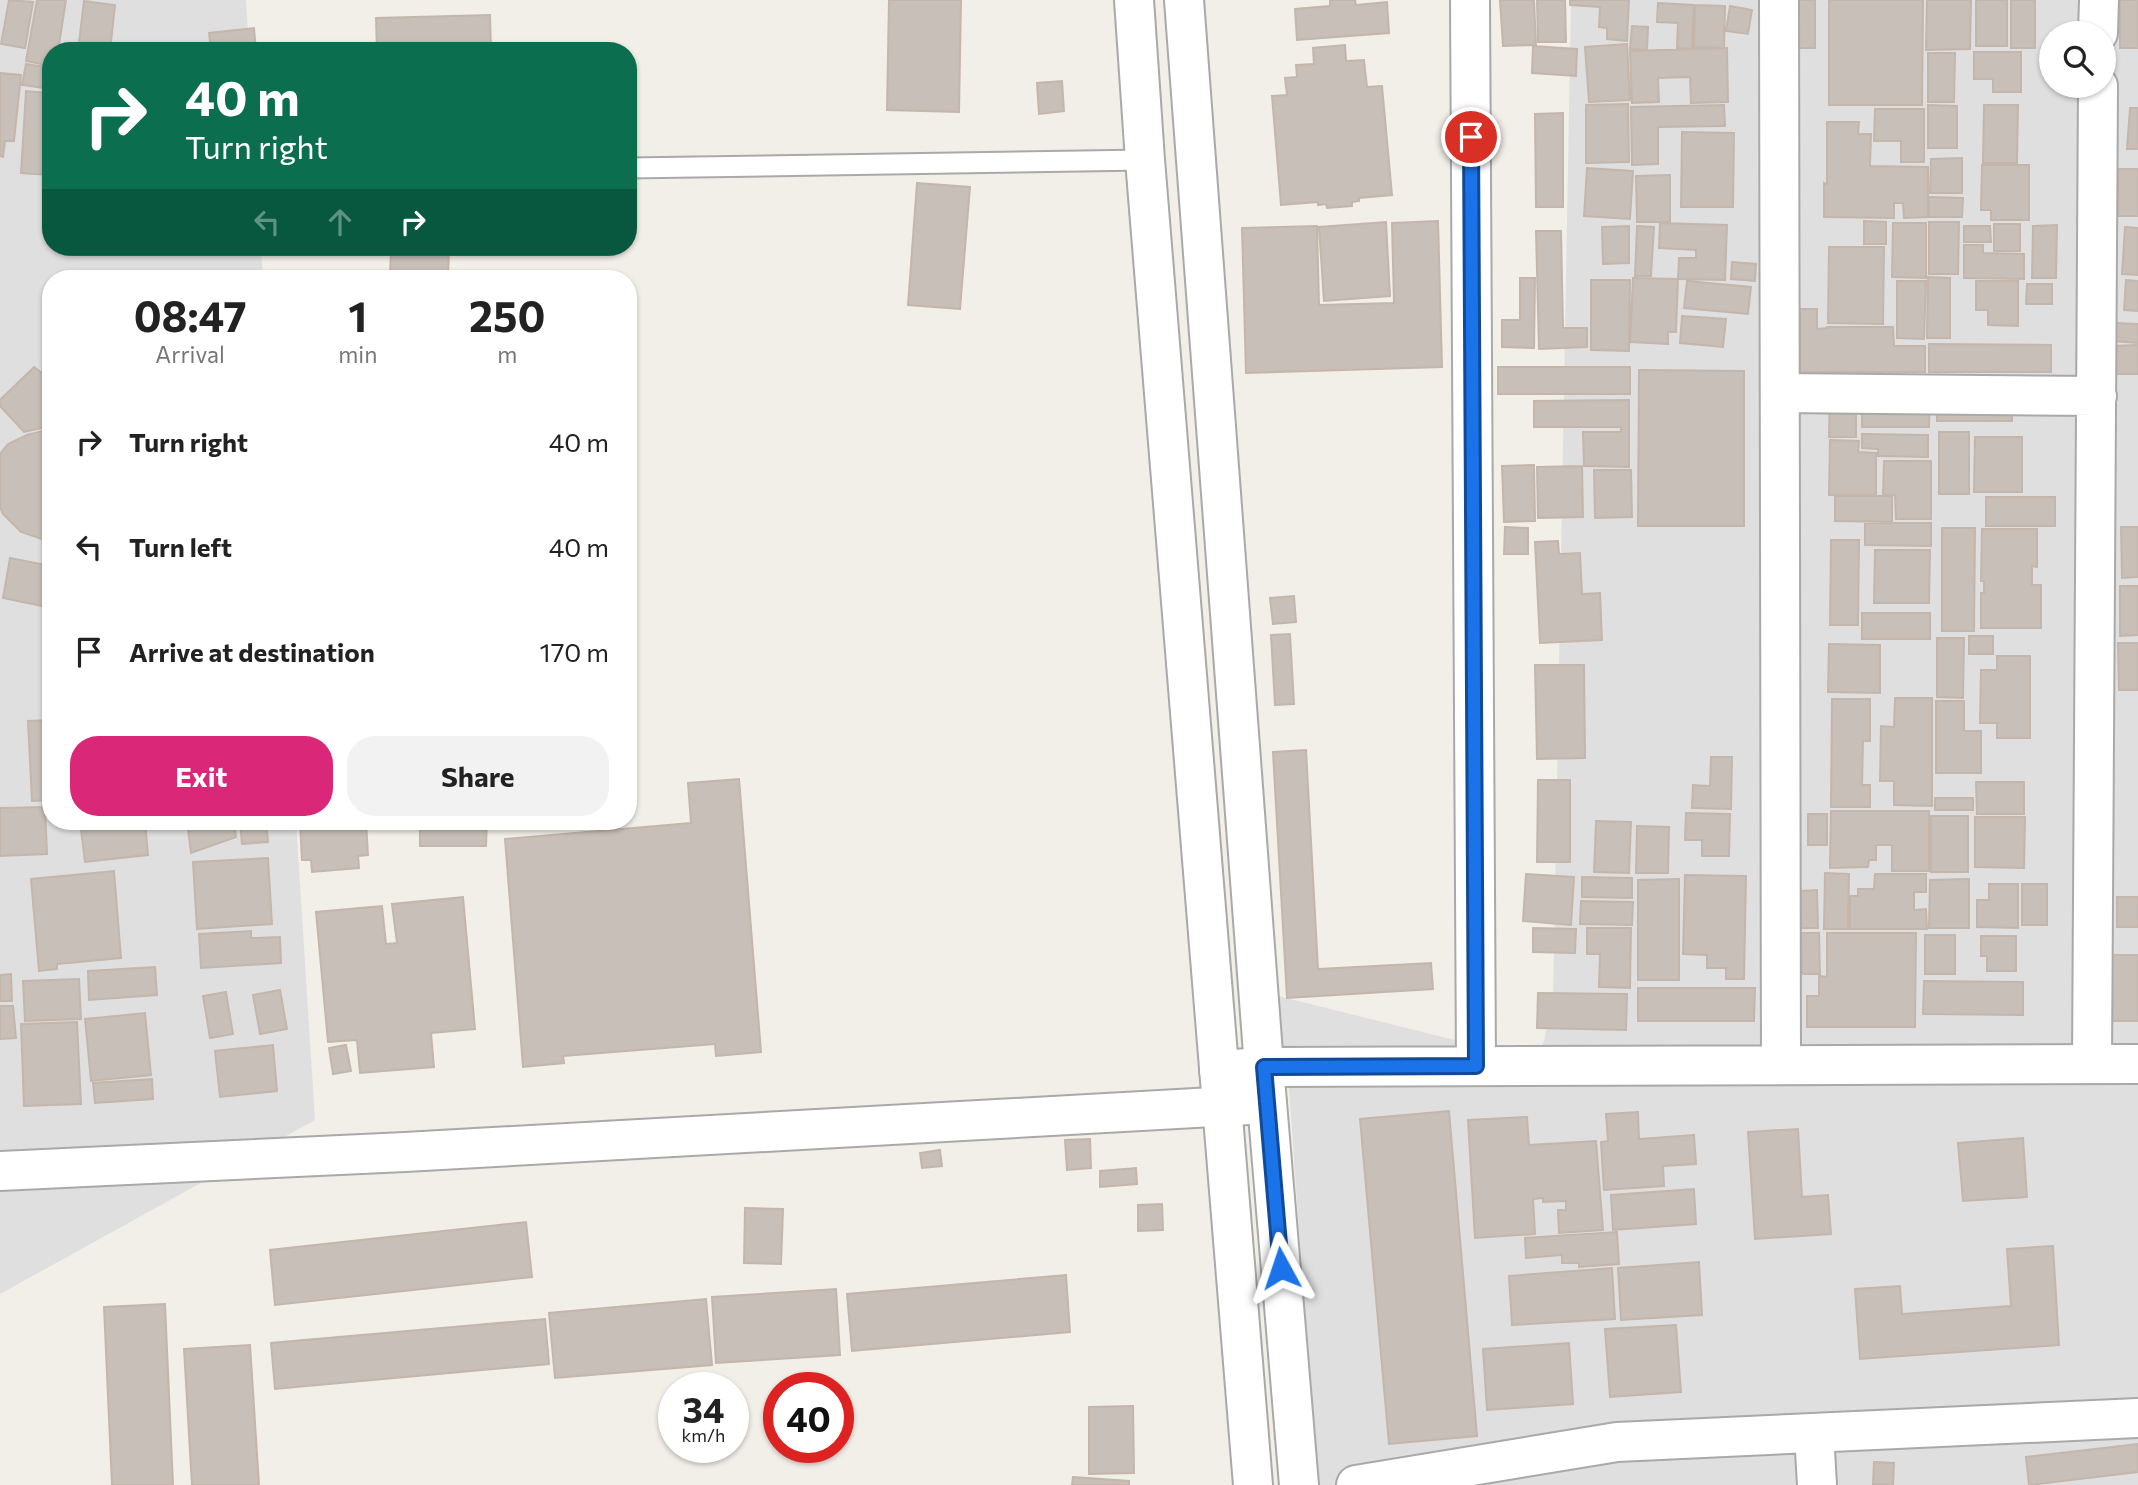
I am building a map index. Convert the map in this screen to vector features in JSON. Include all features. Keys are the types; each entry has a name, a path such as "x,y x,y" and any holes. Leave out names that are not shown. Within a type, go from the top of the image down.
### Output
{"street":[{"path":"1135,0 1145,160 1253,1485"},
{"path":"1184,0 1264,1067 1299,1485"},
{"path":"1470,0 1476,1066"},
{"path":"1779,0 1781,1065"},
{"path":"2098,21 2099,0"},
{"path":"2092,1064 2098,98"},
{"path":"1780,393 2096,397"},
{"path":"0,1171 419,1152 1220,1088 1264,1067 2138,1063"},
{"path":"1220,1088 1267,1104"},
{"path":"1356,1485 1487,1474 1616,1442 2138,1418"},
{"path":"1814,1433 1817,1485"}],"lane":[{"path":"637,167 1145,160"}],"shaded area":[{"path":"0,0 246,0 248,42 42,42 42,256 262,256 262,270 42,270 42,830 297,830 315,1120 0,1294"},
{"path":"1571,0 2138,0 2138,1485 1317,1485 1287,1060 1242,987 1539,1061 1553,1003"}],"building":[{"path":"9,0 33,2 25,48 1,44"},
{"path":"37,0 66,0 59,42 42,42 42,64 26,61"},
{"path":"889,0 961,0 959,112 887,110"},
{"path":"1330,0 1355,0 1356,5 1387,2 1389,33 1297,40 1295,9 1330,6"},
{"path":"1500,0 1534,0 1536,45 1503,46"},
{"path":"1537,0 1565,0 1566,42 1538,42"},
{"path":"1570,0 1629,0 1627,41 1607,39 1607,28 1599,27 1600,7 1570,5"},
{"path":"1797,0 1815,0 1815,48 1797,48"},
{"path":"1829,0 1923,0 1922,105 1829,105"},
{"path":"1927,0 1971,0 1970,49 1926,50"},
{"path":"1976,0 2007,0 2007,46 1976,46"},
{"path":"2011,0 2035,0 2035,48 2011,48"},
{"path":"2120,0 2138,0 2138,48 2120,48"},
{"path":"84,1 115,5 111,42 79,42"},
{"path":"1658,3 1694,5 1692,49 1677,48 1678,23 1657,22"},
{"path":"1695,5 1725,6 1724,48 1694,47"},
{"path":"1730,6 1752,10 1748,34 1726,31"},
{"path":"490,15 491,42 377,42 376,18"},
{"path":"1632,26 1648,27 1647,50 1630,49"},
{"path":"254,28 255,42 210,42 209,33"},
{"path":"1627,44 1630,100 1589,102 1585,47"},
{"path":"1345,45 1346,61 1364,60 1367,87 1382,86 1392,195 1359,198 1359,201 1352,202 1352,206 1327,208 1326,204 1318,205 1318,202 1281,205 1272,96 1287,95 1285,78 1297,77 1296,65 1314,64 1313,48"},
{"path":"1533,46 1577,49 1576,76 1532,73"},
{"path":"1727,48 1728,102 1691,103 1690,77 1658,78 1659,102 1632,103 1630,51"},
{"path":"1974,52 2021,52 2021,92 1993,92 1993,79 1974,79"},
{"path":"1928,53 1955,53 1954,102 1928,102"},
{"path":"26,64 42,67 42,88 22,85"},
{"path":"0,73 21,75 14,141 5,141 3,157 0,156"},
{"path":"1062,81 1064,111 1039,114 1037,83"},
{"path":"26,91 42,93 42,174 21,173"},
{"path":"1628,104 1629,162 1586,163 1586,105"},
{"path":"1724,105 1725,126 1658,127 1658,164 1632,165 1631,107"},
{"path":"1928,105 1957,106 1957,148 1928,148"},
{"path":"1984,105 2018,105 2017,163 1983,163"},
{"path":"2130,108 2138,108 2138,149 2127,149"},
{"path":"1875,109 1924,109 1924,162 1901,162 1901,141 1874,141"},
{"path":"1563,113 1563,207 1536,207 1535,114"},
{"path":"1827,122 1859,122 1858,134 1871,134 1870,166 1928,167 1928,217 1904,218 1903,203 1894,203 1894,218 1824,217"},
{"path":"1682,132 1734,133 1733,207 1681,207"},
{"path":"1962,158 1962,193 1930,193 1931,159"},
{"path":"1982,165 2029,165 2029,220 1991,220 1991,210 1981,210"},
{"path":"1587,168 1633,171 1630,219 1584,216"},
{"path":"2118,169 2138,169 2138,216 2118,216"},
{"path":"1670,175 1670,222 1637,222 1636,176"},
{"path":"917,183 970,187 960,309 908,305"},
{"path":"1929,197 1963,198 1962,217 1929,217"},
{"path":"1438,221 1442,367 1246,373 1242,228 1317,226 1319,305 1394,303 1392,223"},
{"path":"1864,221 1886,222 1886,244 1864,244"},
{"path":"1386,222 1390,296 1324,301 1319,227"},
{"path":"1929,222 1959,222 1958,274 1929,274"},
{"path":"1660,223 1727,225 1725,280 1678,279 1679,258 1696,258 1696,250 1659,248"},
{"path":"1893,223 1926,223 1926,278 1892,277"},
{"path":"1994,224 2020,224 2020,251 1994,251"},
{"path":"2057,225 2056,278 2032,278 2033,226"},
{"path":"1629,226 1629,263 1603,264 1602,227"},
{"path":"1637,226 1654,227 1651,276 1635,276"},
{"path":"1964,226 1990,226 1991,242 1964,242"},
{"path":"2125,227 2138,228 2138,275 2122,274"},
{"path":"1536,231 1561,231 1563,328 1587,328 1587,347 1539,349"},
{"path":"1964,245 1983,245 1983,253 2024,254 2024,279 1964,278"},
{"path":"1829,247 1884,247 1883,324 1828,323"},
{"path":"391,256 449,256 448,270 390,270"},
{"path":"1732,262 1756,264 1755,281 1731,279"},
{"path":"1928,277 1950,278 1950,338 1927,338"},
{"path":"1520,278 1535,278 1534,348 1502,347 1502,320 1520,320"},
{"path":"1633,278 1678,279 1676,332 1668,332 1668,344 1630,342"},
{"path":"1591,280 1630,280 1629,351 1591,350"},
{"path":"2126,280 2138,281 2138,311 2124,310"},
{"path":"1687,281 1751,287 1748,314 1684,308"},
{"path":"1897,281 1926,281 1924,339 1897,338"},
{"path":"1976,281 2018,281 2018,326 1988,325 1988,310 1976,310"},
{"path":"2027,284 2052,284 2052,304 2026,304"},
{"path":"1800,309 1817,309 1817,329 1893,327 1894,346 1925,346 1925,372 1800,372"},
{"path":"1682,316 1726,319 1723,347 1680,343"},
{"path":"2115,323 2138,324 2138,343 2113,341"},
{"path":"1929,344 2051,345 2051,372 1929,372"},
{"path":"2138,345 2138,374 2110,374 2109,346"},
{"path":"34,367 42,373 42,428 24,432 0,406 0,400"},
{"path":"1498,367 1630,367 1630,394 1498,394"},
{"path":"1639,370 1744,371 1744,526 1638,526"},
{"path":"1830,391 1856,392 1856,437 1829,437"},
{"path":"1862,393 1930,393 1929,427 1862,427"},
{"path":"1629,400 1629,467 1584,466 1583,432 1621,432 1621,427 1534,427 1534,401"},
{"path":"1937,401 2012,402 2012,421 1937,421"},
{"path":"42,431 42,539 21,532 3,514 0,507 0,454 8,444"},
{"path":"1939,432 1969,432 1969,494 1939,494"},
{"path":"1862,434 1928,435 1928,457 1878,456 1878,449 1862,448"},
{"path":"1975,437 2022,437 2022,492 1974,492"},
{"path":"1830,440 1859,441 1858,452 1876,453 1876,495 1829,495"},
{"path":"1884,461 1931,461 1931,519 1896,519 1895,495 1883,495"},
{"path":"1534,465 1535,521 1504,522 1502,466"},
{"path":"1582,466 1583,517 1538,518 1537,467"},
{"path":"1594,470 1631,470 1632,517 1595,518"},
{"path":"1835,496 1892,496 1892,522 1835,521"},
{"path":"1986,497 2055,497 2055,526 1986,526"},
{"path":"1865,523 1931,523 1931,546 1865,545"},
{"path":"1505,527 1528,528 1528,554 1504,554"},
{"path":"2121,527 2138,527 2138,577 2122,578"},
{"path":"1942,528 1975,528 1974,631 1942,631"},
{"path":"1982,529 2037,529 2037,567 2032,566 2032,585 2041,585 2041,628 1981,628 1981,593 1984,593 1984,581 1981,581"},
{"path":"1831,540 1859,540 1858,625 1830,625"},
{"path":"1558,541 1559,554 1580,553 1582,594 1600,593 1602,640 1540,643 1535,542"},
{"path":"1875,550 1930,550 1929,603 1874,603"},
{"path":"10,558 42,564 42,606 3,598"},
{"path":"2120,586 2138,586 2138,635 2120,636"},
{"path":"1294,596 1296,622 1273,624 1270,598"},
{"path":"1862,613 1930,613 1930,639 1862,639"},
{"path":"1290,634 1294,704 1275,705 1271,635"},
{"path":"1969,636 1993,636 1993,654 1969,654"},
{"path":"1937,638 1964,638 1963,698 1937,697"},
{"path":"2118,643 2138,643 2138,690 2119,690"},
{"path":"1829,644 1880,645 1880,693 1828,692"},
{"path":"1997,656 2030,656 2030,738 1997,738 1997,723 1980,723 1981,670 1997,670"},
{"path":"1535,665 1584,665 1585,758 1537,759"},
{"path":"1895,698 1932,698 1932,806 1894,805 1894,781 1880,781 1881,726 1894,727"},
{"path":"1832,699 1870,699 1870,741 1863,741 1862,785 1870,785 1870,807 1831,807"},
{"path":"1936,701 1964,701 1964,731 1981,731 1981,773 1936,773"},
{"path":"42,720 42,800 32,801 28,721"},
{"path":"1306,750 1318,969 1431,963 1433,989 1287,998 1273,752"},
{"path":"1711,757 1732,757 1731,809 1692,808 1693,785 1710,786"},
{"path":"739,779 761,1052 716,1056 715,1044 563,1056 564,1063 523,1067 505,839 637,830 637,828 691,823 688,783"},
{"path":"1538,780 1570,780 1570,862 1537,862"},
{"path":"1976,782 2024,782 2024,814 1977,814"},
{"path":"1935,798 1973,798 1973,810 1935,810"},
{"path":"42,807 42,830 46,830 47,854 0,856 0,808"},
{"path":"1831,811 1929,811 1929,871 1892,871 1892,845 1876,845 1876,860 1869,860 1868,867 1830,868"},
{"path":"1686,813 1730,814 1729,856 1702,856 1702,840 1685,840"},
{"path":"1808,814 1827,814 1827,845 1808,845"},
{"path":"1931,816 1968,816 1968,872 1931,872"},
{"path":"1975,817 2025,817 2024,868 1975,867"},
{"path":"1596,821 1631,822 1629,873 1594,872"},
{"path":"1637,826 1669,827 1668,873 1636,873"},
{"path":"81,830 146,830 148,855 85,862"},
{"path":"188,830 235,830 236,837 191,853"},
{"path":"241,830 267,830 268,842 242,844"},
{"path":"300,830 367,830 368,855 358,856 359,868 312,872 311,860 302,860"},
{"path":"420,830 487,830 486,846 420,846"},
{"path":"268,858 272,924 197,929 193,862"},
{"path":"114,871 121,958 57,964 57,969 39,971 31,879"},
{"path":"1825,873 1849,874 1848,929 1824,929"},
{"path":"1526,874 1574,877 1571,925 1523,921"},
{"path":"1875,874 1926,874 1926,892 1914,892 1914,910 1926,909 1927,929 1850,929 1850,896 1858,896 1858,889 1874,889"},
{"path":"1685,875 1746,876 1744,979 1726,979 1726,968 1707,968 1707,955 1683,954"},
{"path":"1582,877 1632,878 1632,898 1582,897"},
{"path":"1679,879 1679,980 1638,980 1638,880"},
{"path":"1969,879 1969,928 1929,928 1930,880"},
{"path":"1989,884 2018,884 2018,928 1977,927 1977,900 1989,900"},
{"path":"2022,884 2047,884 2047,925 2022,925"},
{"path":"1817,890 1818,928 1801,928 1801,891"},
{"path":"463,897 475,1029 431,1033 434,1067 360,1073 357,1040 328,1042 316,912 382,906 386,944 397,943 392,904"},
{"path":"2117,897 2138,897 2138,927 2117,927"},
{"path":"1581,901 1633,902 1632,925 1580,924"},
{"path":"1533,928 1576,929 1575,953 1533,952"},
{"path":"1587,928 1631,928 1630,988 1599,987 1600,954 1587,954"},
{"path":"251,931 251,938 280,937 281,963 201,968 199,934"},
{"path":"1801,933 1819,933 1820,974 1802,974"},
{"path":"1827,933 1916,933 1915,1027 1807,1027 1807,996 1819,996 1819,976 1827,977"},
{"path":"1925,935 1955,935 1955,974 1925,974"},
{"path":"1981,936 2016,936 2016,971 1987,971 1987,956 1981,956"},
{"path":"2111,955 2138,955 2138,1021 2112,1021"},
{"path":"155,967 157,995 89,1000 88,971"},
{"path":"11,974 12,1001 0,1001 0,975"},
{"path":"79,979 81,1019 25,1021 23,981"},
{"path":"1924,981 2023,982 2023,1015 1923,1014"},
{"path":"1638,988 1755,988 1754,1021 1638,1021"},
{"path":"280,990 287,1029 260,1034 253,995"},
{"path":"226,992 233,1034 210,1038 203,996"},
{"path":"1538,993 1627,994 1626,1030 1537,1028"},
{"path":"0,1006 13,1006 16,1038 0,1039"},
{"path":"145,1013 151,1075 91,1081 85,1019"},
{"path":"77,1022 81,1104 24,1106 21,1024"},
{"path":"273,1045 277,1091 220,1097 215,1051"},
{"path":"346,1045 351,1071 333,1074 329,1048"},
{"path":"152,1079 153,1099 95,1103 93,1083"},
{"path":"1449,1111 1477,1436 1389,1444 1360,1119"},
{"path":"1638,1112 1639,1139 1694,1135 1696,1164 1663,1166 1664,1186 1604,1190 1601,1142 1608,1141 1606,1114"},
{"path":"1527,1117 1529,1145 1596,1141 1603,1230 1559,1233 1558,1210 1566,1210 1566,1201 1543,1202 1543,1198 1533,1199 1535,1234 1475,1238 1468,1120"},
{"path":"1798,1129 1802,1197 1828,1195 1831,1234 1755,1239 1748,1132"},
{"path":"2023,1138 2027,1197 1963,1201 1958,1143"},
{"path":"1090,1139 1091,1168 1067,1170 1065,1140"},
{"path":"940,1150 942,1166 922,1168 920,1153"},
{"path":"1136,1168 1137,1184 1100,1187 1100,1171"},
{"path":"1694,1189 1696,1224 1613,1230 1611,1195"},
{"path":"1162,1204 1163,1230 1138,1231 1138,1205"},
{"path":"745,1208 783,1209 781,1264 744,1263"},
{"path":"526,1222 532,1277 275,1305 270,1250"},
{"path":"1617,1232 1619,1264 1579,1267 1579,1263 1562,1263 1562,1255 1526,1258 1525,1238"},
{"path":"2053,1246 2059,1345 1860,1359 1855,1289 1900,1286 1902,1314 2011,1306 2007,1249"},
{"path":"1699,1262 1702,1315 1621,1320 1618,1268"},
{"path":"1612,1268 1615,1319 1512,1325 1509,1276"},
{"path":"1066,1275 1070,1332 852,1351 847,1294"},
{"path":"836,1289 840,1355 716,1363 712,1297"},
{"path":"706,1299 712,1365 555,1378 549,1313"},
{"path":"165,1304 173,1485 112,1485 104,1307"},
{"path":"545,1319 549,1364 275,1389 271,1343"},
{"path":"1676,1325 1681,1392 1610,1397 1605,1329"},
{"path":"1569,1343 1573,1404 1487,1410 1483,1349"},
{"path":"250,1345 259,1485 192,1485 184,1349"},
{"path":"1133,1406 1134,1473 1089,1474 1089,1407"},
{"path":"2138,1444 2138,1472 2029,1485 2026,1457"},
{"path":"1874,1462 1894,1463 1893,1485 1873,1484"},
{"path":"1073,1477 1129,1481 1129,1485 1072,1485"}],"route":[{"path":"1281,1268 1264,1067 1476,1066 1471,137"}]}
